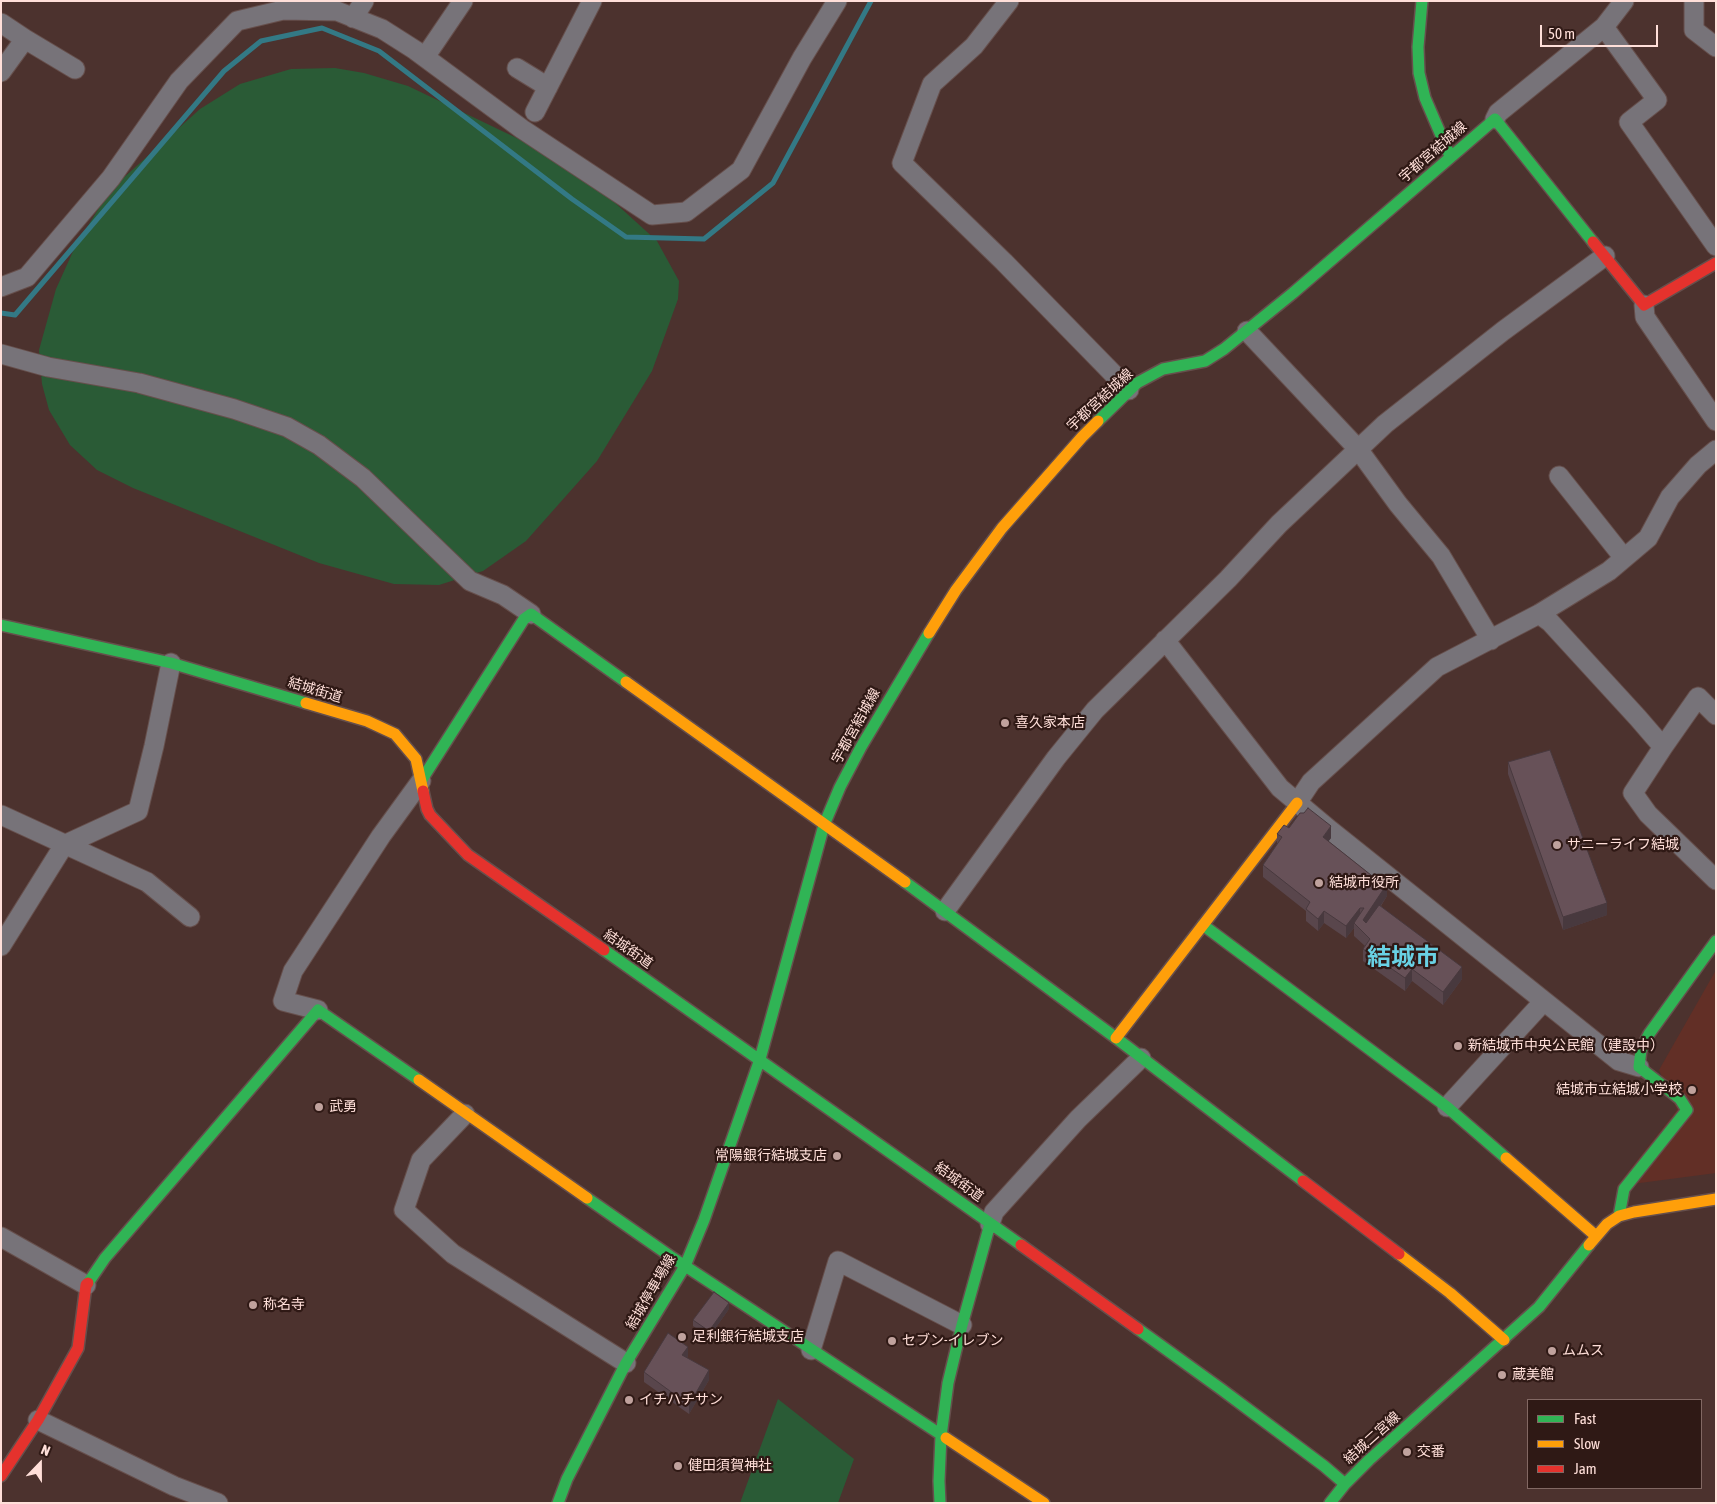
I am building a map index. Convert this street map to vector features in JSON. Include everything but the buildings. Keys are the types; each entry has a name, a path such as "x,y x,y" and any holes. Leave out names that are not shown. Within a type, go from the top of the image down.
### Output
{"main road":[{"path":"1422,1 1418,47 1419,73 1425,98 1450,156"},
{"name":"宇都宮結城線","path":"760,1060 824,825 840,787 908,666 956,590 1002,528 1082,437 1129,390 1155,372 1205,361 1224,349 1293,293 1495,119"},
{"path":"1495,119 1644,305 1716,263"},
{"path":"422,781 524,619 531,614 945,911 1116,1038 1450,1293 1504,1340"},
{"name":"結城街道","path":"1,625 171,663 367,721 396,734 416,759 430,815 468,856 918,1171 990,1224"},
{"path":"1116,1038 1297,803"},
{"path":"1203,925 1447,1107 1596,1236"},
{"path":"1619,1216 1624,1189 1687,1110 1680,1100 1640,1067 1640,1050 1649,1034 1716,941"},
{"path":"1,1476 38,1420 78,1348 86,1285 105,1258 318,1010 685,1266 1044,1503"},
{"name":"結城停車場線","path":"558,1503 596,1420 626,1363 685,1266 714,1192 760,1060"},
{"name":"結城二宮線","path":"990,1224 1220,1389 1324,1466 1345,1484 1369,1460 1539,1307 1607,1224 1619,1216 1716,1199"},
{"path":"940,1503 941,1436 948,1383 990,1224"},
{"path":"1330,1503 1345,1484"}],"street":[{"path":"353,18 364,1"},
{"path":"425,57 462,1"},
{"path":"535,112 592,1"},
{"path":"1009,1 974,46 932,84 902,163 1004,262 1129,390"},
{"path":"1694,1 1694,30 1716,47"},
{"path":"1495,119 1498,113 1604,27 1622,2"},
{"path":"1,287 27,277 110,178 179,81 237,21 282,10 337,11 382,30 425,57 522,129 652,215 686,212 741,170 829,4"},
{"path":"1,23 76,70"},
{"path":"1604,27 1657,100 1629,122 1716,246"},
{"path":"1,72 25,39"},
{"path":"517,68 548,87"},
{"path":"945,911 1056,758 1095,710 1228,579 1279,524 1385,424 1503,331 1605,256"},
{"path":"1644,305 1645,317 1716,421"},
{"path":"1247,331 1358,449 1398,504 1441,556 1491,640"},
{"path":"1,354 48,367 139,383 234,409 287,427 319,445 363,478 470,581 503,595 531,614"},
{"path":"1297,803 1311,782 1437,667 1539,614 1610,571 1648,538 1670,497 1698,465 1716,450"},
{"path":"1559,476 1624,558"},
{"path":"1539,614 1550,622 1663,747"},
{"path":"1165,640 1280,788 1619,1061 1640,1067"},
{"path":"4,934 64,845 138,811 171,663"},
{"path":"1716,716 1698,697 1633,793 1648,814 1716,880"},
{"path":"318,1010 283,1001 293,971 381,836 422,781"},
{"path":"1,815 147,882 190,917"},
{"path":"1447,1107 1544,1001"},
{"path":"990,1224 994,1212 1078,1119 1141,1058"},
{"path":"465,1114 421,1160 404,1210 453,1254 626,1363"},
{"path":"1,1237 86,1285"},
{"path":"811,1350 838,1261 962,1325"},
{"path":"38,1420 207,1501"}],"shaded area":[{"name":"結城市立結城小学校","path":"1716,970 1716,1173 1617,1186 1677,1110 1659,1070"}],"green space":[{"path":"335,68 364,73 408,86 525,142 580,176 613,201 657,241 679,281 678,299 652,371 597,461 526,541 483,571 439,585 394,584 319,563 133,488 97,470 70,445 49,410 42,384 39,350 56,289 75,247 110,190 200,109 240,84 291,69"},
{"path":"778,1399 854,1459 838,1503 740,1503"}],"waterway":[{"path":"1,313 15,315 224,71 261,41 322,28 379,51 572,199 626,237 704,239 773,183 871,1"}],"traffic: fast":[{"path":"1422,1 1418,47 1419,73 1425,98 1450,156"},
{"path":"1098,421 1137,383 1163,369 1205,361 1224,349 1293,293 1495,119 1593,242"},
{"path":"421,781 524,619 531,614 626,682"},
{"path":"1,625 171,663 306,703"},
{"path":"760,1059 824,825 840,787 861,747 929,633"},
{"path":"905,882 1116,1038 1303,1181"},
{"path":"1203,925 1447,1107 1506,1158"},
{"path":"1619,1216 1624,1189 1687,1110 1680,1099 1639,1067 1641,1050 1649,1034 1716,941"},
{"path":"604,950 1021,1245"},
{"path":"88,1283 105,1258 318,1010 419,1080"},
{"path":"558,1503 567,1479 626,1363 685,1266 704,1220 760,1059"},
{"path":"587,1198 670,1256 946,1438"},
{"path":"940,1503 941,1436 948,1383 990,1224"},
{"path":"1330,1503 1345,1484 1369,1460 1539,1307 1589,1245"},
{"path":"1138,1329 1324,1466 1345,1484"}],"traffic: slow":[{"path":"929,633 956,590 1002,528 1098,421"},
{"path":"626,682 905,882"},
{"path":"306,703 367,721 395,734 416,759 423,791"},
{"path":"1116,1038 1297,803"},
{"path":"419,1080 587,1198"},
{"path":"1506,1158 1596,1236"},
{"path":"1589,1245 1607,1224 1619,1216 1716,1199"},
{"path":"1399,1254 1450,1293 1504,1340"},
{"path":"946,1438 1044,1503"}],"traffic: jam":[{"path":"1593,242 1644,305 1716,263"},
{"path":"423,791 430,815 468,855 604,950"},
{"path":"1303,1181 1399,1254"},
{"path":"1021,1245 1138,1329"},
{"path":"1,1476 38,1420 78,1348 86,1285 88,1283"}],"place":[{"name":"喜久家本店","path":"1005,723"},
{"name":"サニーライフ結城","path":"1557,845"},
{"name":"結城市役所","path":"1319,883"},
{"name":"新結城市中央公民館（建設中）","path":"1458,1046"},
{"name":"結城市立結城小学校","path":"1692,1090"},
{"name":"武勇","path":"319,1107"},
{"name":"常陽銀行結城支店","path":"837,1156"},
{"name":"称名寺","path":"253,1305"},
{"name":"足利銀行結城支店","path":"682,1337"},
{"name":"セブン-イレブン","path":"892,1341"},
{"name":"ムムス","path":"1552,1351"},
{"name":"蔵美館","path":"1502,1375"},
{"name":"イチハチサン","path":"629,1400"},
{"name":"交番","path":"1407,1452"},
{"name":"健田須賀神社","path":"678,1466"}],"district":[{"name":"結城市","path":"1403,957"}]}
